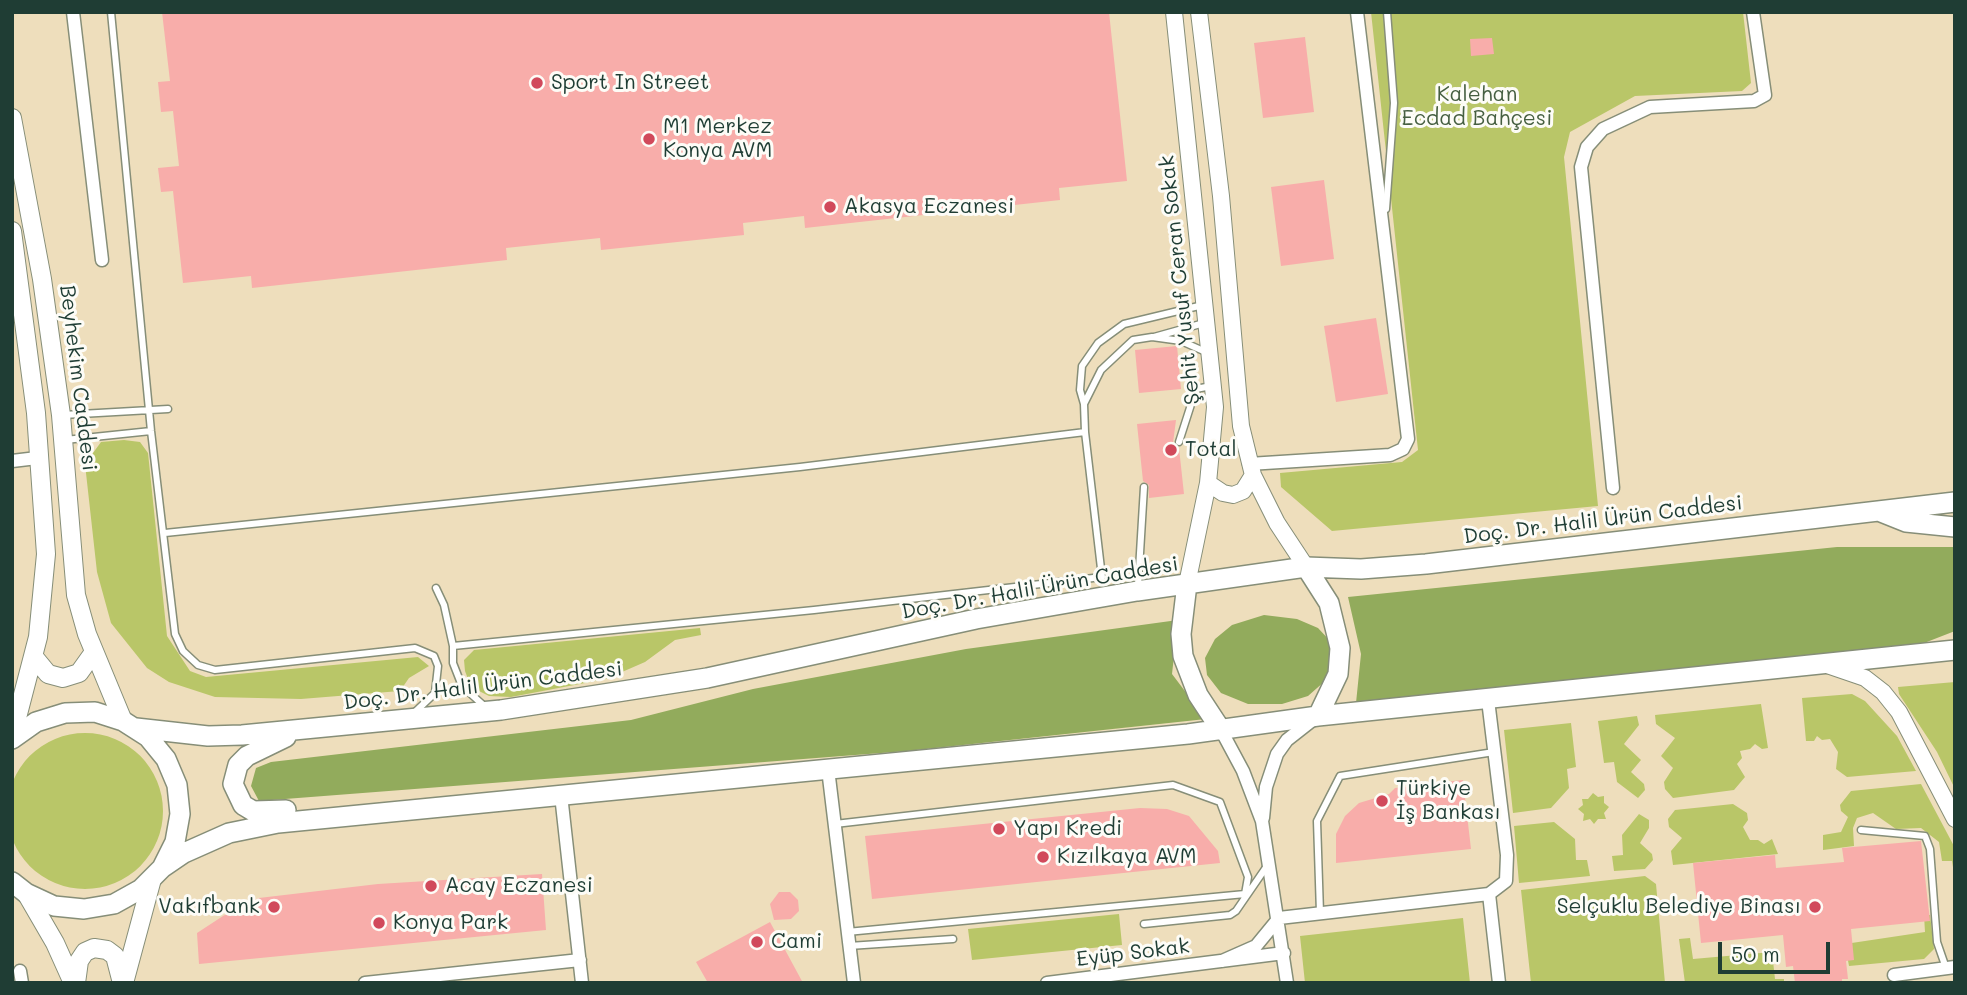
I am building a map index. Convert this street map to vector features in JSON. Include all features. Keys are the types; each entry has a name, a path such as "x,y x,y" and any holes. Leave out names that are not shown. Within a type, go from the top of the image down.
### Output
{"main road":[{"name":"Beyhekim Caddesi","path":"12,118 22,155 61,415 76,595 94,652 130,724"},
{"path":"12,231 36,413 37,458 46,554 34,657 18,691 12,738"},
{"name":"Doç. Dr. Halil Ürün Caddesi","path":"12,738 36,722 65,713 94,712 130,724 208,736 300,731 501,710 707,678 976,619 1137,591 1306,567 1361,569 1426,564 1955,502"},
{"path":"1878,511 1906,522 1955,527"},
{"path":"1306,567 1329,603 1340,648 1338,674 1318,716"},
{"path":"1187,584 1181,634 1183,656 1198,695 1221,730"},
{"path":"17,888 54,906 99,908 128,898 157,873 208,842 252,827 1221,730 1318,716 1955,650"},
{"path":"34,657 47,674 63,678 85,668 94,652"},
{"path":"123,983 157,873 179,828 177,785 158,747 130,724"},
{"path":"300,731 261,748 238,765 233,774 236,796 243,806 253,811 304,810 342,816"},
{"path":"17,888 55,943 74,983"},
{"path":"74,983 79,961 85,952 94,948 107,950 115,956 123,983"}],"street":[{"path":"73,12 102,260"},
{"name":"Şehit Yusuf Ceran Sokak","path":"1174,12 1212,355 1215,427 1208,483 1187,584"},
{"path":"1199,12 1221,196 1241,426 1251,470 1277,523 1306,567"},
{"path":"1251,470 1390,455 1403,449 1408,439 1357,12"},
{"path":"1613,488 1581,167 1587,147 1603,129 1650,107 1754,101 1765,95 1753,12"},
{"path":"12,461 37,458"},
{"path":"1208,483 1223,493 1233,495 1243,491 1251,470"},
{"path":"1825,664 1865,678 1891,702 1908,726 1955,819"},
{"path":"1222,961 1256,946 1279,918 1489,894 1506,881 1507,855 1488,700"},
{"path":"1262,821 1266,786 1277,754 1287,740 1318,716"},
{"path":"1221,730 1243,771 1262,821 1287,983"},
{"path":"828,769 854,983"},
{"path":"561,795 582,983"},
{"path":"1489,894 1499,983"},
{"name":"Eyüp Sokak","path":"1048,983 1284,953"},
{"path":"365,983 580,960"},
{"path":"1894,975 1950,968"}],"lane":[{"path":"111,12 151,431 175,634 183,651 198,665 215,670 415,648 434,656 438,666 435,693 409,718"},
{"path":"1384,229 1394,103 1387,12"},
{"path":"453,646 814,610 1102,577 1084,404 1080,390 1082,366 1098,343 1124,324 1206,305"},
{"path":"1084,404 1101,370 1133,340 1208,322"},
{"path":"1152,337 1181,341 1212,355"},
{"path":"1179,442 1196,389 1213,386"},
{"path":"61,415 168,409"},
{"path":"63,440 151,431"},
{"path":"165,533 800,467 1085,432"},
{"path":"1137,591 1144,487"},
{"path":"436,588 444,605 453,646 453,663 462,686 477,703 501,710"},
{"path":"1320,913 1317,821 1340,776 1494,752"},
{"path":"835,824 1173,786 1220,802 1248,877 1245,894"},
{"path":"1861,830 1925,836 1930,849 1937,942 1950,968"},
{"path":"1144,924 1230,915 1236,911 1245,894 1269,863"},
{"path":"847,932 1245,894"},
{"path":"849,946 953,939"}],"green space":[{"name":"Kalehan Ecdad Bahçesi","path":"1371,12 1743,12 1751,83 1742,91 1635,96 1570,132 1564,157 1598,506 1332,531 1281,487 1280,473 1402,462 1418,450"},
{"path":"101,442 140,442 148,453 167,636 190,671 206,677 418,657 429,666 409,678 400,691 301,699 215,697 169,682 147,668 111,623 97,572 85,464"},
{"path":"1837,547 1955,547 1955,631 1919,645 1356,703 1361,654 1348,597"},
{"path":"1264,615 1297,619 1318,628 1332,643 1336,661 1325,681 1308,696 1282,704 1248,704 1221,693 1207,675 1205,658 1215,639 1232,625"},
{"path":"1178,620 1172,674 1206,719 907,751 259,801 251,786 256,768 271,762 631,720 753,689 966,649"},
{"path":"700,628 701,635 675,640 645,662 606,679 511,697 489,696 471,687 465,671 464,660 474,650"},
{"path":"1955,682 1955,789 1937,752 1899,694 1898,687"},
{"path":"1852,694 1865,701 1897,736 1916,771 1847,777 1836,769 1838,752 1830,739 1822,740 1817,736 1814,741 1806,741 1802,698"},
{"path":"1761,704 1768,748 1762,749 1755,744 1750,749 1740,751 1742,758 1737,764 1745,777 1734,790 1673,798 1665,789 1664,782 1673,768 1661,756 1675,738 1656,724 1655,715"},
{"path":"1637,716 1639,725 1624,744 1641,760 1631,772 1644,784 1645,790 1638,798 1617,782 1614,762 1604,763 1598,721"},
{"path":"1571,723 1576,767 1567,769 1569,788 1551,808 1513,813 1504,730"},
{"path":"85,733 115,739 140,756 157,781 163,811 157,841 140,866 115,883 85,889 55,883 30,866 13,841 7,811 13,781 30,756 55,739"},
{"path":"1921,784 1955,848 1955,880 1952,861 1942,861 1939,842 1921,828 1896,829 1873,813 1857,818 1853,828 1854,846 1823,850 1823,835 1841,832 1848,817 1841,811 1840,805 1851,791"},
{"path":"1593,793 1598,797 1604,796 1604,803 1609,807 1604,813 1606,819 1598,819 1594,824 1590,819 1583,821 1584,814 1578,809 1583,805 1582,799 1588,799"},
{"path":"1733,804 1747,813 1748,820 1743,827 1750,840 1758,840 1764,844 1772,839 1778,854 1673,865 1671,851 1682,838 1669,827 1668,819 1675,810"},
{"path":"1639,814 1649,820 1649,828 1640,843 1652,854 1653,860 1645,869 1614,871 1612,856 1623,855 1622,835"},
{"path":"1554,822 1575,839 1576,860 1587,860 1590,876 1519,883 1514,826"},
{"path":"1645,876 1656,884 1665,983 1531,983 1521,890"},
{"path":"1119,914 1122,945 972,960 968,929"},
{"path":"1924,915 1930,915 1934,949 1924,959 1849,966 1845,944 1925,932"},
{"path":"1463,918 1470,983 1305,983 1300,936"},
{"path":"1690,938 1693,959 1772,952 1775,979 1784,979 1784,983 1685,983 1679,939"}],"building":[{"name":"M1 Merkez Konya AVM","path":"162,12 1109,12 1127,181 1059,188 1060,200 805,228 804,216 743,223 744,235 601,250 600,238 506,248 507,260 252,288 251,276 183,283 173,191 161,192 158,168 179,166 173,111 161,112 158,82 170,81"},
{"path":"1305,37 1314,112 1263,118 1254,43"},
{"path":"1492,38 1494,54 1471,56 1470,39"},
{"path":"1324,180 1334,259 1281,266 1271,187"},
{"path":"1376,318 1388,394 1336,402 1324,326"},
{"path":"1177,346 1181,389 1139,393 1135,350"},
{"path":"1176,420 1173,443 1179,448 1184,494 1149,498 1149,485 1143,481 1137,424"},
{"path":"1463,780 1471,849 1336,863 1336,834 1345,816 1359,803 1389,794 1395,788"},
{"name":"Kızılkaya AVM","path":"1140,808 1167,809 1189,816 1218,851 1220,863 872,899 865,836"},
{"name":"Selçuklu Belediye Binası","path":"1921,841 1930,921 1851,929 1854,960 1846,961 1848,979 1842,979 1842,983 1795,983 1793,966 1786,967 1783,935 1701,943 1693,863 1775,855 1776,868 1844,862 1842,848"},
{"name":"Konya Park","path":"542,874 546,930 199,964 197,933 259,898 378,884"},
{"path":"779,892 790,892 798,900 799,911 791,919 774,920 770,904"},
{"name":"Cami","path":"770,922 803,983 708,983 696,962"}],"place":[{"name":"Sport In Street","path":"537,83"},
{"name":"M1 Merkez Konya AVM","path":"649,139"},
{"name":"Akasya Eczanesi","path":"830,207"},
{"name":"Total","path":"1171,450"},
{"name":"Türkiye İş Bankası","path":"1382,801"},
{"name":"Yapı Kredi","path":"999,829"},
{"name":"Kızılkaya AVM","path":"1043,857"},
{"name":"Acay Eczanesi","path":"431,886"},
{"name":"Vakıfbank","path":"274,907"},
{"name":"Selçuklu Belediye Binası","path":"1815,907"},
{"name":"Konya Park","path":"379,923"},
{"name":"Cami","path":"757,942"}]}
